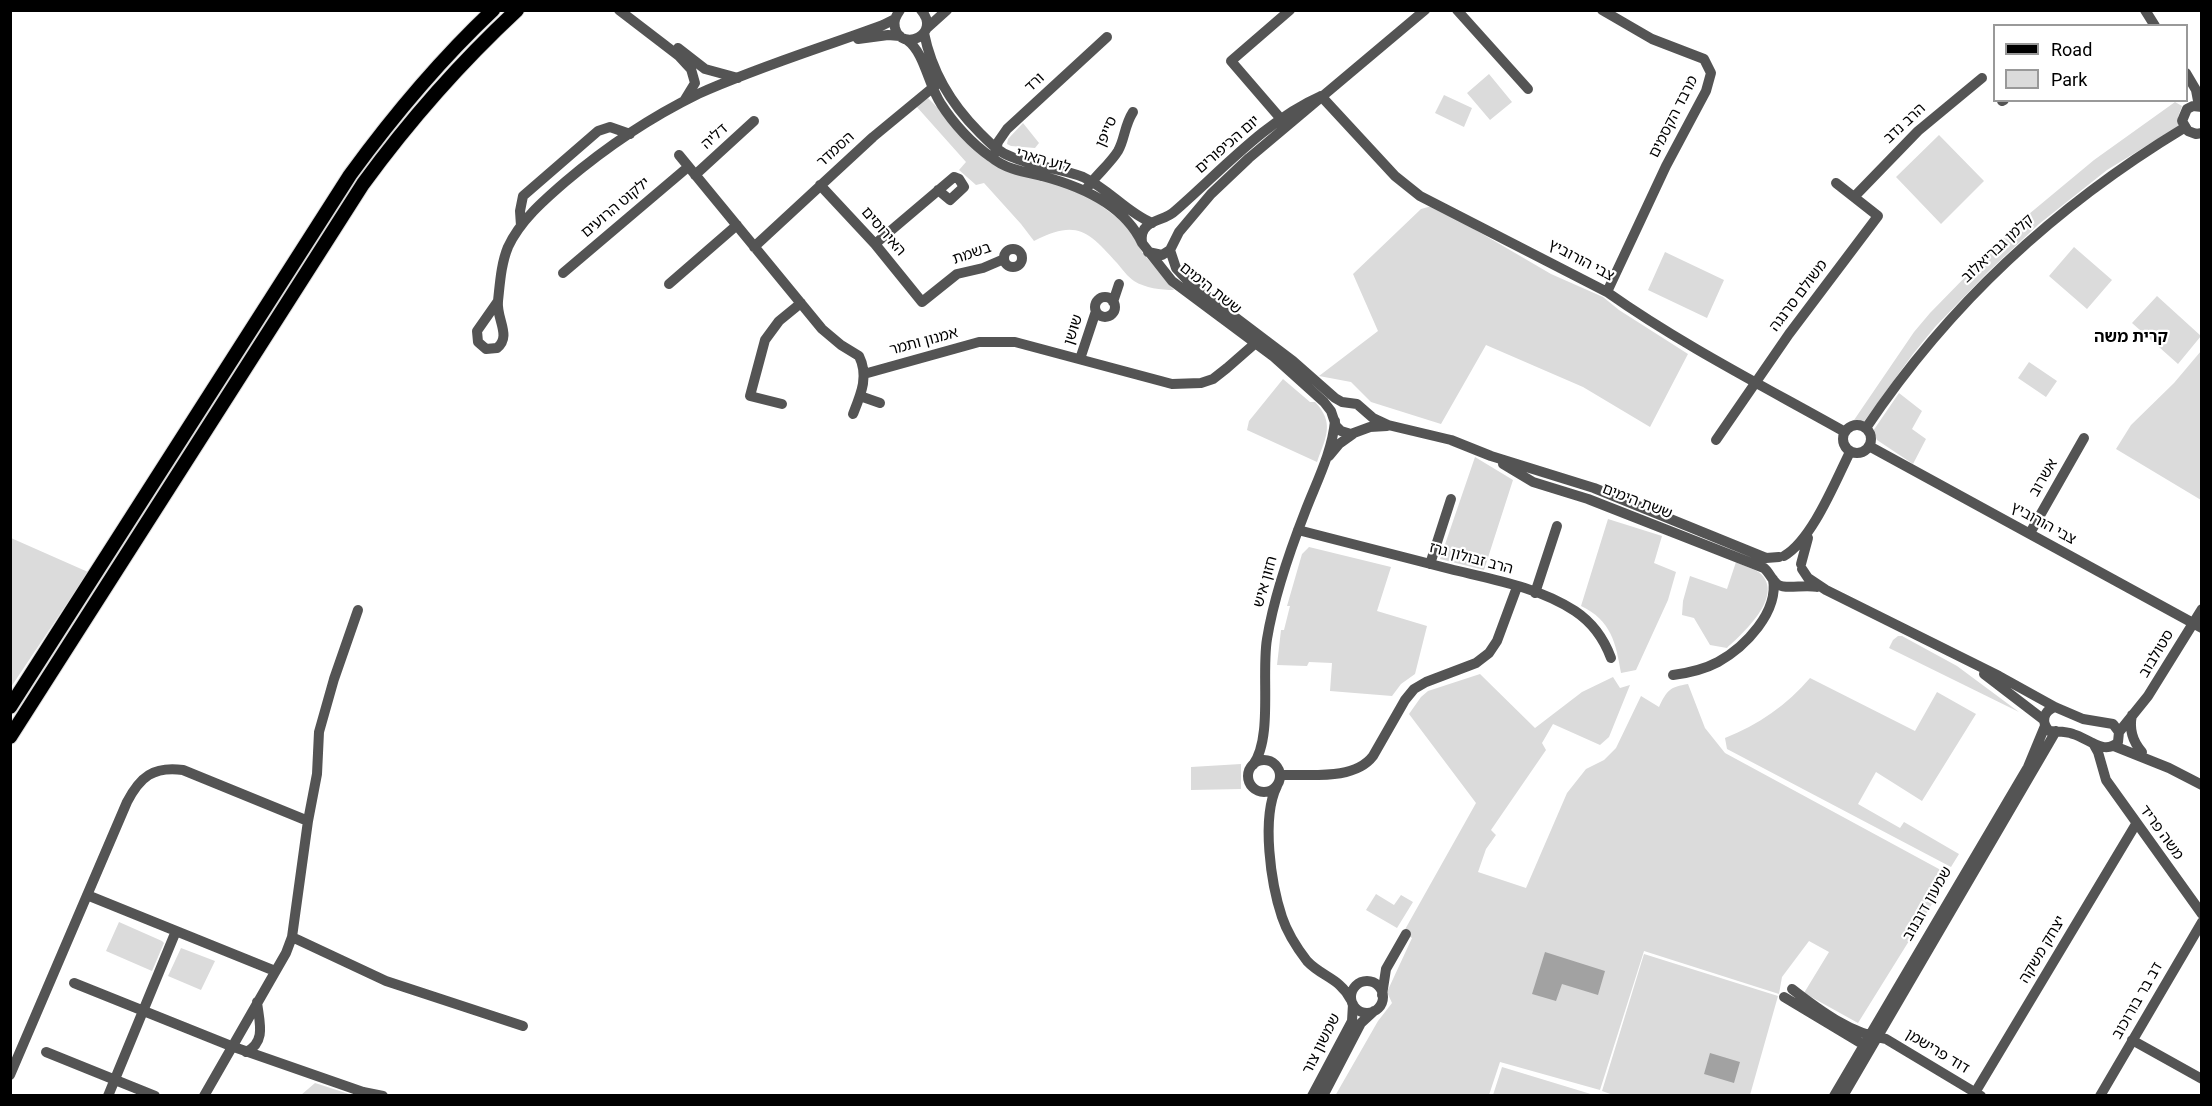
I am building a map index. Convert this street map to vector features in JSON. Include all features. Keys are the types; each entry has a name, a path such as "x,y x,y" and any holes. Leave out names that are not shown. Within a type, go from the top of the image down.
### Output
{"main road":[{"path":"10,707 350,175 427,78 493,10"},
{"path":"10,736 363,184 439,89 517,10"}],"street":[{"path":"619,10 679,56 691,69 695,83 683,102"},
{"path":"631,10 705,69 738,78"},
{"name":"לוע הארי","path":"921,10 926,18 926,44 941,104 954,121 1011,168 1088,186 1155,222"},
{"path":"846,39 888,34 916,39 947,10"},
{"path":"1281,119 1231,61 1290,10"},
{"name":"יום הכיפורים","path":"1172,244 1188,220 1233,173 1425,10"},
{"path":"1457,10 1528,89"},
{"name":"מרבד הקסמים","path":"1602,10 1652,39 1704,59 1711,73 1706,90 1666,166 1607,292"},
{"path":"2145,10 2154,24"},
{"path":"498,301 505,255 531,213 572,176 630,134 683,102 738,78 846,39 897,13"},
{"name":"לוע הארי","path":"897,13 895,29 915,47 937,84"},
{"name":"ורד","path":"994,154 1006,129 1107,37"},
{"path":"2188,75 2196,90 2200,106 2191,107 2185,111 2182,121 2184,128 2193,133 2202,133"},
{"name":"הרב נדב","path":"1854,197 1918,131 1982,78"},
{"name":"הסמדר","path":"754,247 820,185 937,84"},
{"name":"יום הכיפורים","path":"1155,222 1173,213 1281,119 1321,96"},
{"name":"צבי הורוביץ","path":"1321,96 1395,176 1420,196 1607,292 1637,313 1845,432"},
{"name":"סייפן","path":"1088,186 1117,153 1126,123 1133,112"},
{"name":"דליה","path":"692,171 754,121"},
{"path":"521,226 520,202 529,189 598,131 610,127 630,134"},
{"name":"קלמן גבריאלוב","path":"1866,428 1937,332 1983,283 2056,217 2141,154 2184,128"},
{"path":"679,155 831,337 860,356 864,374 854,414"},
{"name":"ילקוט הרועים","path":"563,273 692,171"},
{"name":"משולם סרנגה","path":"1716,440 1789,334 1878,216 1836,183"},
{"name":"האירוסים","path":"820,185 875,243 922,302"},
{"name":"לוע הארי","path":"1088,186 1132,225 1144,247"},
{"path":"875,243 938,190"},
{"path":"1155,222 1168,225 1174,234 1172,244 1162,255 1152,254 1144,247 1144,229 1155,222"},
{"path":"669,284 737,225"},
{"name":"ששת הימים","path":"1172,244 1173,262 1181,274 1259,340 1274,357 1325,403 1334,420"},
{"name":"ששת הימים","path":"1144,247 1172,281 1293,361 1335,398 1347,402"},
{"name":"בשמת","path":"922,302 957,274 982,268 1004,259"},
{"name":"שושן","path":"1080,359 1096,311 1095,304 1101,297 1107,297 1113,302 1119,284"},
{"path":"782,404 750,396 765,340 779,321 801,303"},
{"name":"אמנון ותמר","path":"864,374 979,342 1015,342 1172,384 1201,383 1213,379 1259,340"},
{"path":"860,396 880,403"},
{"path":"1347,402 1357,404 1363,409 1366,420 1356,432 1341,431 1334,420 1339,407 1347,402"},
{"name":"ששת הימים","path":"1363,409 1376,420 1391,426 1451,440 1491,456 1594,488 1766,558 1781,557"},
{"name":"חזון איש","path":"1253,765 1263,741 1266,641 1278,591 1298,530 1332,440 1334,420"},
{"name":"ששת הימים","path":"1356,432 1370,427 1391,426"},
{"path":"1852,426 1866,428 1871,439 1869,446 1859,453 1850,452 1843,441 1845,432 1852,426"},
{"name":"חזון איש","path":"1323,467 1336,448 1356,432"},
{"name":"אשרוב","path":"2030,533 2084,438"},
{"name":"צבי הורוביץ","path":"1869,446 2197,626"},
{"path":"1771,603 1774,590 1772,564 1799,545 1850,452"},
{"name":"ששת הימים","path":"1491,456 1533,482 1588,499 1764,568 1772,578"},
{"path":"1430,564 1451,499"},
{"path":"1673,675 1705,667 1727,656 1756,628 1780,591 1801,579 1801,566 1813,523"},
{"path":"1535,593 1557,526"},
{"name":"הרב זבולון גרז","path":"1298,530 1535,593 1568,607 1588,621 1602,638 1611,658"},
{"path":"1781,557 1794,557 1808,578 1826,590 2055,707 2083,719 2169,768"},
{"path":"1772,578 1780,586 1809,585 1826,590"},
{"path":"1386,969 1381,1004 1374,1011 1362,1012 1352,1002 1344,988 1308,961 1286,927 1274,880 1265,804 1250,783 1248,776 1253,765 1264,760 1278,775 1347,772 1365,764 1373,756 1412,691 1426,682 1476,663 1489,653 1497,641 1516,587"},
{"name":"סטולבוב","path":"2115,737 2197,626 2202,609"},
{"path":"204,1095 286,953 292,937 317,774 320,732 334,679 358,610"},
{"path":"1972,664 2044,723 2049,731 2074,734 2101,747 2115,737"},
{"name":"שמעון דובנוב","path":"1843,1095 1870,1040 2028,767 2046,712 2055,707"},
{"name":"חזון איש","path":"1264,711 1269,745 1278,775"},
{"path":"2134,714 2131,725 2133,740 2142,752"},
{"name":"שמעון דובנוב","path":"1834,1095 2030,779 2056,731"},
{"path":"2101,767 2102,757 2115,737"},
{"path":"2115,737 2202,784"},
{"name":"משה פריד","path":"2093,743 2106,780 2202,914"},
{"path":"10,1075 134,790 145,778 168,768 183,770 308,821"},
{"path":"1255,789 1267,792 1278,775"},
{"path":"1269,823 1278,775"},
{"name":"יצחק משקה","path":"1976,1094 2136,824"},
{"path":"87,895 275,972"},
{"name":"דב בר בורוכוב","path":"2100,1095 2202,922"},
{"path":"108,1095 176,931"},
{"path":"1332,978 1364,981 1377,977 1386,969 1406,934"},
{"path":"292,937 386,981 523,1026"},
{"path":"1364,981 1378,986 1382,995"},
{"path":"1352,1002 1354,988 1364,981"},
{"path":"74,983 231,1047 362,1094 383,1095"},
{"name":"דוד פרישמן","path":"1788,993 1813,1005 1870,1040 1886,1039 1976,1094"},
{"path":"246,1052 259,1042 261,1028 257,1002"},
{"name":"שמשון צור","path":"1312,1095 1352,1021 1352,1002"},
{"name":"שמשון צור","path":"1323,1095 1361,1023 1374,1011"},
{"path":"2132,1041 2202,1079"},
{"path":"46,1052 155,1095"}],"green space":[{"path":"1489,74 1512,102 1490,120 1467,93"},
{"path":"1444,95 1472,108 1464,127 1435,113"},
{"path":"928,98 989,160 1087,195 1128,226 1142,252 1174,290 1153,288 1134,281 1098,243 1081,232 1061,231 1034,241 984,183 976,185 959,170 966,162 916,106"},
{"path":"2175,102 2182,106 2178,117 2179,126 2107,170 2039,224 1935,327 1863,423 1852,423 1914,332 2017,224 2094,160"},
{"path":"1023,123 1039,143 1035,148 1007,144 1008,139"},
{"path":"1939,135 1984,181 1941,224 1896,177"},
{"path":"1432,206 1551,274 1603,297 1619,310 1688,354 1650,427 1583,387 1486,345 1441,424 1371,402 1351,382 1319,376 1378,331 1353,274 1421,209"},
{"path":"2074,247 2112,280 2087,309 2049,276"},
{"path":"1665,252 1724,280 1707,318 1648,290"},
{"path":"2157,296 2201,336 2178,364 2132,323"},
{"path":"2201,351 2201,500 2116,449 2131,425 2174,383"},
{"path":"2029,362 2057,381 2046,397 2018,378"},
{"path":"1283,379 1310,402 1315,402 1325,417 1327,430 1317,462 1247,430 1249,421"},
{"path":"1899,393 1922,411 1912,429 1926,439 1913,464 1877,440 1873,431"},
{"path":"1475,457 1513,480 1484,570 1440,559"},
{"path":"1608,519 1662,536 1654,563 1676,572 1668,600 1636,670 1621,673 1614,642 1606,625 1581,606"},
{"path":"10,538 88,572 11,687"},
{"path":"1309,547 1391,567 1377,611 1427,626 1415,674 1401,684 1392,696 1330,691 1332,663 1309,662 1307,666 1277,665 1281,630 1284,630 1290,606 1287,606 1302,554"},
{"path":"1736,562 1761,574 1767,583 1768,593 1758,614 1727,648 1710,645 1694,618 1682,615 1683,601 1690,576 1727,589"},
{"path":"1898,636 1902,636 1957,666 2019,712 1889,648"},
{"path":"1480,674 1535,728 1582,692 1613,677 1620,688 1630,685 1609,737 1600,745 1553,724 1542,743 1546,750 1491,830 1496,835 1486,849 1478,872 1526,888 1567,793 1586,769 1604,760 1616,748 1641,696 1659,707 1670,690 1688,684 1705,728 1725,753 1950,875 1858,1023 1804,993 1829,952 1809,941 1782,977 1779,994 1644,951 1600,1090 1500,1062 1489,1095 1335,1096 1378,1021 1392,1003 1387,992 1412,938 1403,933 1476,803 1409,714 1428,691"},
{"path":"1810,678 1915,731 1937,692 1976,714 1922,801 1876,772 1858,804 1900,828 1904,822 1959,854 1951,867 1727,749 1725,738 1771,713 1792,697"},
{"path":"1241,764 1241,789 1191,790 1191,767"},
{"path":"1376,894 1394,905 1401,895 1413,902 1397,928 1366,910"},
{"path":"119,922 164,943 152,971 106,951"},
{"path":"181,948 215,961 201,990 168,976"},
{"path":"1644,954 1778,996 1750,1095 1616,1096 1602,1091"},
{"path":"1502,1067 1594,1095 1493,1095"},
{"path":"315,1083 352,1095 301,1095"}],"shaded area":[{"path":"1545,952 1605,971 1598,995 1562,984 1556,1001 1532,994"},
{"path":"1710,1053 1740,1062 1734,1083 1704,1074"}],"district":[{"name":"קרית משה","path":"2131,338"}]}
